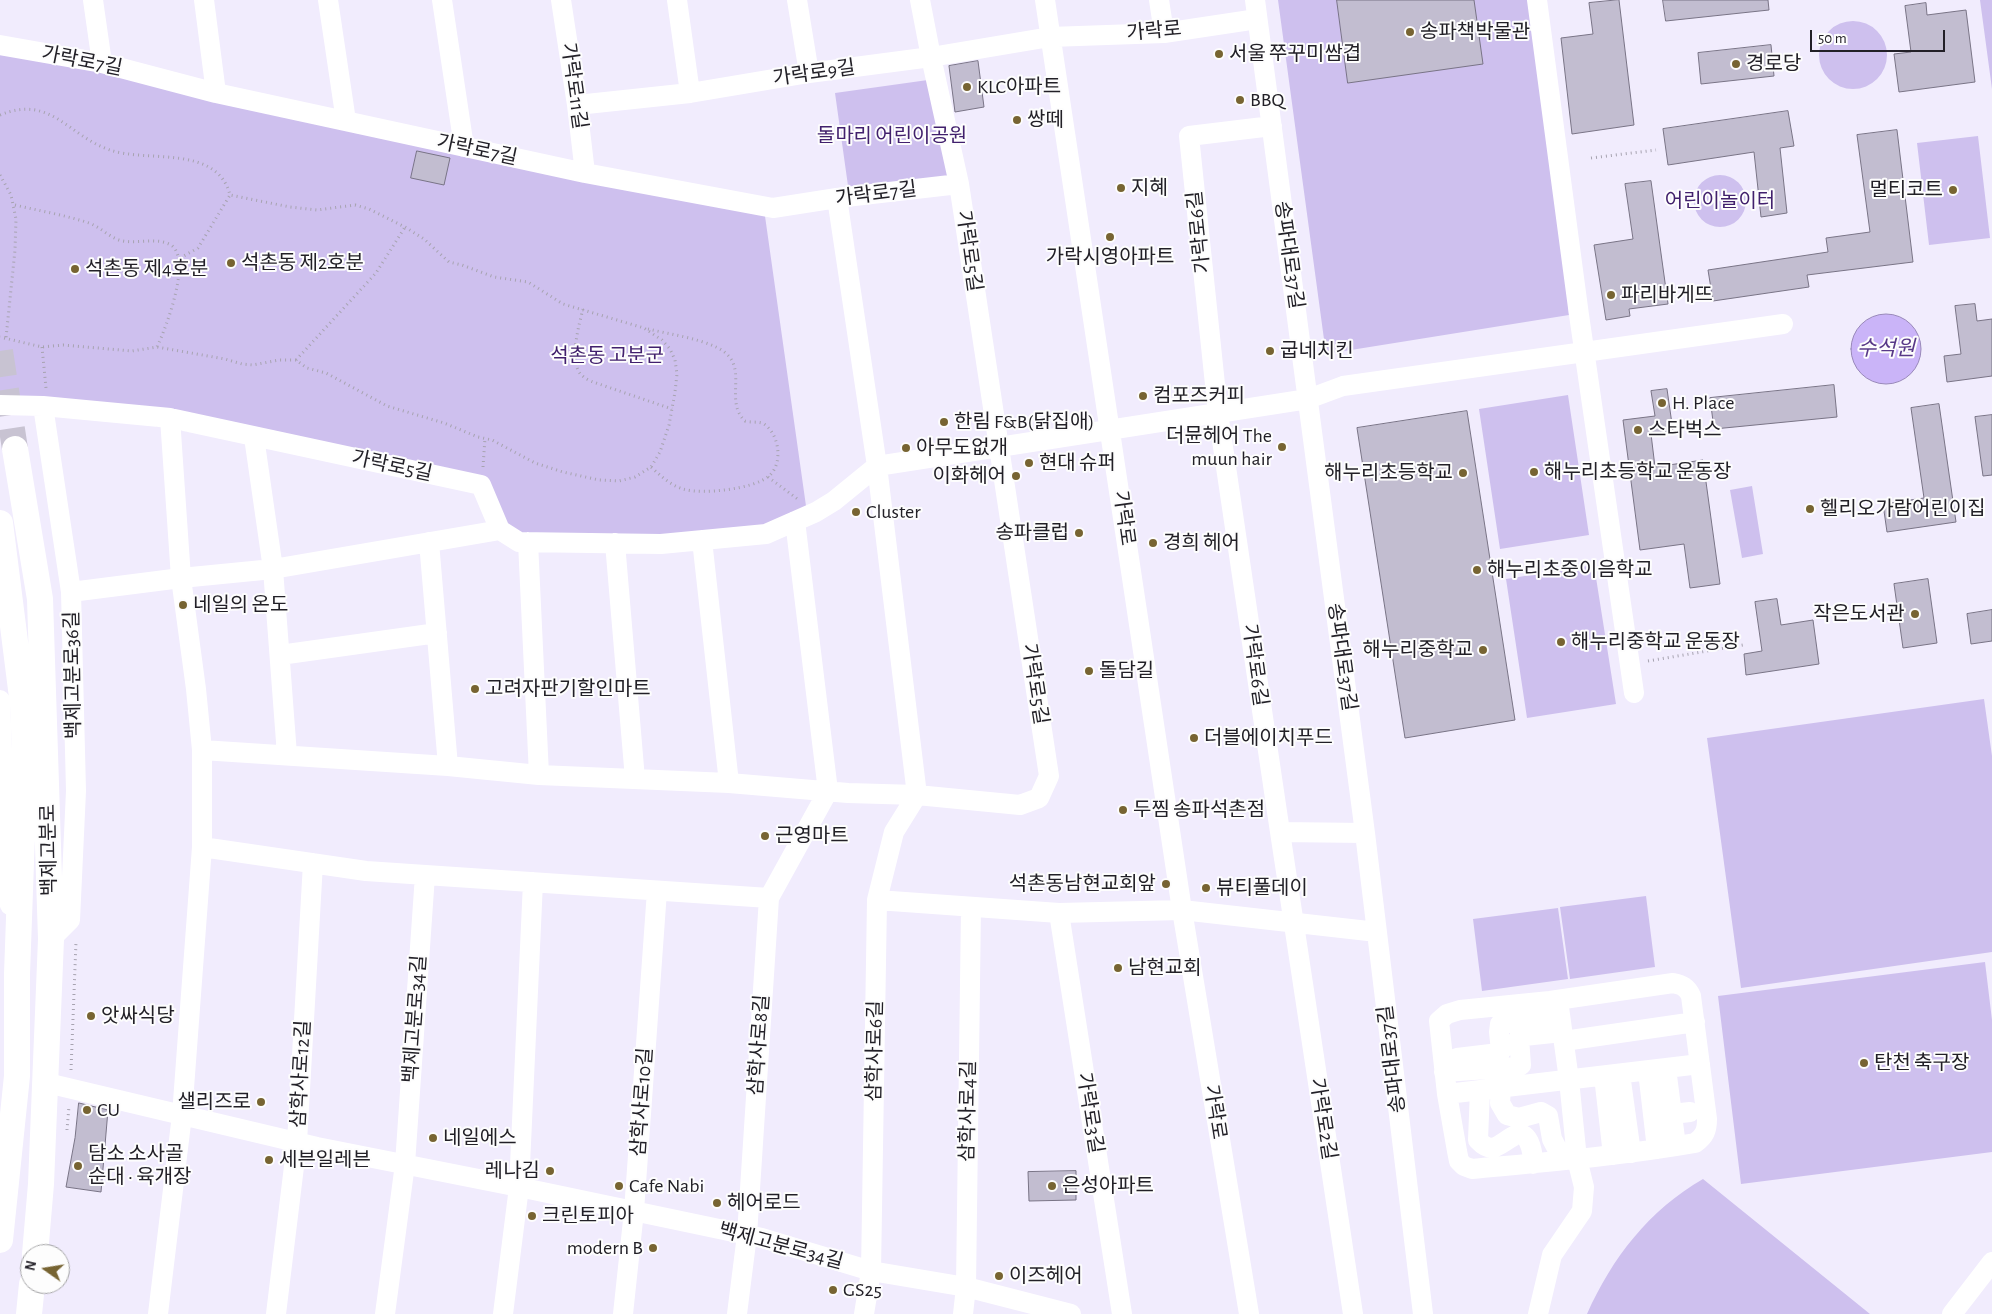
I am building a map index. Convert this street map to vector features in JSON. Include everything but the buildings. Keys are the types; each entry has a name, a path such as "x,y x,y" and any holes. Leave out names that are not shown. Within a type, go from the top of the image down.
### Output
{"main road":[{"name":"백제고분로","path":"15,448 40,599 51,938 47,1083 42,1184 36,1244"},
{"name":"백제고분로","path":"0,523 24,705 25,750 19,935 0,1240"},
{"path":"29,1314 31,1294"}],"street":[{"path":"93,0 102,63"},
{"path":"204,0 216,93"},
{"path":"328,0 346,121"},
{"path":"442,0 464,147"},
{"name":"가락로11길","path":"561,0 585,173"},
{"path":"677,0 690,93"},
{"path":"797,0 809,73"},
{"path":"920,0 931,57"},
{"name":"가락로","path":"1045,0 1182,910 1249,1314"},
{"path":"1159,0 1164,33"},
{"path":"1537,0 1634,693"},
{"name":"가락로","path":"1050,37 1164,33 1256,9"},
{"name":"송파대로37길","path":"1256,9 1365,833 1423,1314"},
{"name":"가락로9길","path":"577,105 690,93 1050,37"},
{"name":"가락로7길","path":"0,45 102,63 216,93 585,173 773,208 837,198 959,184"},
{"name":"가락로5길","path":"202,750 448,766 539,776 729,783 1020,805 1039,798 1049,776 959,184 931,57"},
{"name":"가락로6길","path":"1272,126 1188,136 1218,412 1294,924"},
{"path":"837,198 876,466 917,796"},
{"path":"481,485 500,530 519,542 661,544 766,534 816,512 834,501 876,466 1308,399 1343,386 1783,324"},
{"name":"가락로5길","path":"0,405 46,406 170,418 481,485"},
{"name":"백제고분로36길","path":"46,406 71,592 76,791 70,920 51,938"},
{"path":"158,1314 182,1115 202,847 202,750 181,578 170,418"},
{"path":"254,437 273,569 288,755"},
{"path":"795,521 828,791"},
{"path":"71,592 273,569 500,530"},
{"path":"702,540 729,783"},
{"path":"429,542 448,766"},
{"path":"528,542 539,776"},
{"path":"615,543 634,779"},
{"path":"280,655 437,633"},
{"path":"0,700 8,899 19,935"},
{"name":"삼학사로8길","path":"737,1314 747,1235 769,898 828,791"},
{"name":"삼학사로6길","path":"864,1314 871,1271 877,900 894,832 917,796"},
{"path":"1280,832 1365,833"},
{"path":"202,847 366,871 769,898"},
{"name":"삼학사로12길","path":"276,1314 297,1142 313,863"},
{"name":"백제고분로34길","path":"385,1314 405,1164 425,875"},
{"path":"503,1314 519,1187 533,882"},
{"name":"삼학사로10길","path":"623,1314 634,1211 657,891"},
{"path":"877,900 1059,913 1182,910 1377,932"},
{"name":"삼학사로4길","path":"962,1314 966,1287 971,907"},
{"name":"가락로3길","path":"1059,913 1122,1314"},
{"name":"가락로2길","path":"1294,924 1353,1314"},
{"path":"1673,983 1689,990 1695,1022 1707,1131 1695,1143 1622,1154 1472,1169 1459,1162 1447,1094 1439,1022 1447,1014 1460,1010 1561,1022 1673,983"},
{"path":"1561,1022 1569,1080 1570,1160"},
{"path":"1444,1066 1499,1053 1501,1051 1500,1024 1695,1022"},
{"path":"1447,1094 1700,1064"},
{"path":"1622,1154 1657,1069"},
{"path":"1657,1069 1681,1113 1667,1148"},
{"path":"1612,1075 1667,1148"},
{"path":"1612,1075 1600,1109 1622,1154"},
{"name":"백제고분로34길","path":"47,1083 297,1142 747,1235 871,1271 966,1287 1071,1314"},
{"path":"1501,1088 1500,1103 1507,1116 1519,1118 1541,1112 1548,1116 1552,1139 1570,1160 1584,1186 1582,1211 1552,1255 1538,1314"},
{"path":"1480,1090 1478,1140 1483,1145 1491,1148 1498,1147 1513,1135 1525,1136 1533,1150 1533,1164"},
{"path":"1952,1314 1992,1262"}],"path":[{"path":"0,115 20,109 46,112 92,142 109,150 136,156 178,158 198,163 210,168 223,179 230,195"},
{"path":"1591,158 1656,150"},
{"path":"0,175 12,195 15,205 16,242 6,338"},
{"path":"230,195 290,208 317,210 355,206 369,209 424,239 449,262 494,277 528,282 563,304 717,347 730,356 734,362 736,372 735,401 742,417 745,421 764,424 776,440 776,466 768,476 750,486 709,490 684,490 668,482 651,467"},
{"path":"180,258 198,248 230,195"},
{"path":"15,205 90,224 122,241 167,243 175,249 180,258 174,306 157,347"},
{"path":"296,360 376,273 405,227"},
{"path":"583,309 576,350 579,372 586,379 596,383 672,409"},
{"path":"0,337 42,347 63,345 132,351 157,347 253,365 278,360 296,360 306,368 326,373 387,406 444,423 484,438 549,468 599,480 629,479 641,474 651,467 665,439 677,374 670,349 662,340 644,328"},
{"path":"42,347 46,406"},
{"path":"481,485 484,438"},
{"path":"768,476 816,512"},
{"path":"1647,661 1743,645"}],"green space":[{"path":"1278,0 1544,0 1569,315 1326,354"},
{"path":"1980,0 1992,0 1992,89"},
{"path":"1853,21 1866,23 1877,31 1885,42 1887,55 1885,68 1877,79 1866,87 1853,89 1840,87 1829,79 1821,68 1819,55 1821,42 1829,31 1840,23"},
{"name":"석촌동 고분군","path":"0,50 764,209 807,513 765,530 659,540 527,539 501,526 484,481 0,400"},
{"name":"돌마리 어린이공원","path":"935,79 951,181 849,193 835,93"},
{"name":"멀티코트","path":"1978,136 1990,238 1929,245 1917,143"},
{"name":"어린이놀이터","path":"1715,175 1725,175 1739,182 1746,196 1746,206 1739,220 1725,227 1715,227 1705,223 1698,216 1694,206 1694,196 1698,186 1705,179"},
{"name":"해누리초등학교 운동장","path":"1568,395 1589,535 1500,549 1479,409"},
{"path":"1752,486 1763,554 1742,558 1730,490"},
{"name":"해누리중학교 운동장","path":"1594,565 1616,704 1527,718 1506,579"},
{"path":"1984,699 1992,756 1992,952 1741,988 1707,738"},
{"path":"1646,896 1655,967 1570,979 1560,907"},
{"path":"1558,908 1568,979 1482,991 1473,919"},
{"path":"1985,962 1992,1020 1992,1152 1741,1184 1718,996"},
{"path":"1703,1179 1870,1314 1587,1314 1608,1274 1634,1237 1666,1205"}],"water":[{"name":"수석원","path":"1886,314 1899,317 1911,324 1918,336 1921,349 1918,362 1911,374 1899,381 1886,384 1873,381 1861,374 1854,362 1851,349 1854,336 1861,324 1873,317"}],"tunnel":[{"path":"0,351 15,449"}],"place":[{"name":"송파책박물관","path":"1410,32"},
{"name":"서울 쭈꾸미쌈겹","path":"1219,54"},
{"name":"경로당","path":"1736,64"},
{"name":"KLC아파트","path":"967,87"},
{"name":"BBQ","path":"1240,100"},
{"name":"쌍떼","path":"1017,120"},
{"name":"지혜","path":"1121,188"},
{"name":"멀티코트","path":"1953,190"},
{"name":"가락시영아파트","path":"1110,237"},
{"name":"석촌동 제2호분","path":"231,263"},
{"name":"석촌동 제4호분","path":"75,269"},
{"name":"파리바게뜨","path":"1611,295"},
{"name":"굽네치킨","path":"1270,351"},
{"name":"컴포즈커피","path":"1143,396"},
{"name":"H. Place","path":"1662,403"},
{"name":"한림 F&B(닭집애)","path":"944,422"},
{"name":"스타벅스","path":"1638,430"},
{"name":"더뮨헤어 The muun hair","path":"1282,447"},
{"name":"아무도없개","path":"906,448"},
{"name":"현대 슈퍼","path":"1029,463"},
{"name":"해누리초등학교 운동장","path":"1534,472"},
{"name":"해누리초등학교","path":"1463,473"},
{"name":"이화헤어","path":"1016,476"},
{"name":"헬리오가람어린이집","path":"1810,509"},
{"name":"Cluster","path":"856,512"},
{"name":"송파클럽","path":"1079,533"},
{"name":"경희 헤어","path":"1153,543"},
{"name":"해누리초중이음학교","path":"1477,570"},
{"name":"네일의 온도","path":"183,605"},
{"name":"작은도서관","path":"1915,614"},
{"name":"해누리중학교 운동장","path":"1561,642"},
{"name":"해누리중학교","path":"1483,650"},
{"name":"돌담길","path":"1089,671"},
{"name":"고려자판기할인마트","path":"475,689"},
{"name":"더블에이치푸드","path":"1194,738"},
{"name":"두찜 송파석촌점","path":"1123,810"},
{"name":"근영마트","path":"765,836"},
{"name":"석촌동남현교회앞","path":"1166,884"},
{"name":"뷰티풀데이","path":"1206,888"},
{"name":"남현교회","path":"1118,968"},
{"name":"앗싸식당","path":"91,1016"},
{"name":"탄천 축구장","path":"1864,1063"},
{"name":"샐리즈로","path":"261,1102"},
{"name":"CU","path":"87,1110"},
{"name":"네일에스","path":"433,1138"},
{"name":"세븐일레븐","path":"269,1160"},
{"name":"담소 소사골 순대 • 육개장","path":"78,1166"},
{"name":"레나김","path":"550,1171"},
{"name":"Cafe Nabi","path":"619,1186"},
{"name":"은성아파트","path":"1052,1186"},
{"name":"헤어로드","path":"717,1203"},
{"name":"크린토피아","path":"532,1216"},
{"name":"modern B","path":"653,1248"},
{"name":"이즈헤어","path":"999,1276"},
{"name":"GS25","path":"833,1290"}]}
